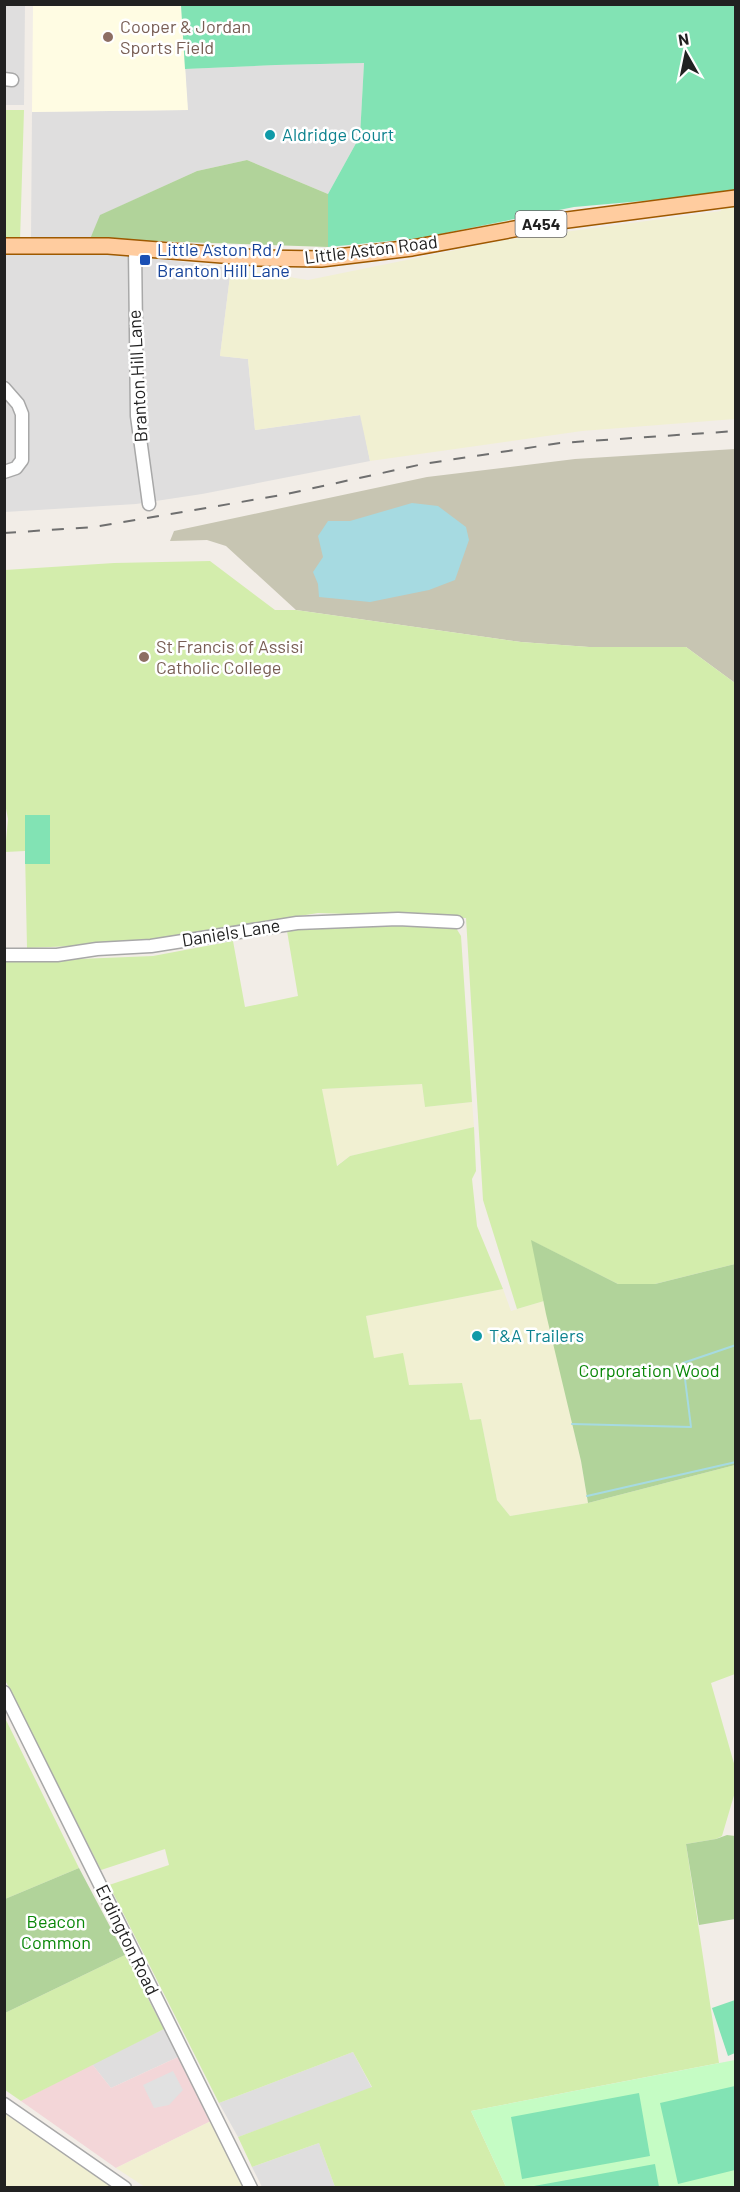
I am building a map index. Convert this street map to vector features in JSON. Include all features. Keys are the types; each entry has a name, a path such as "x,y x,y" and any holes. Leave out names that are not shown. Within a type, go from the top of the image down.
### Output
{"main road":[{"name":"Little Aston Road","path":"4,246 78,245 258,258 348,257 412,248 518,227 735,198"}],"street":[{"name":"Branton Hill Lane","path":"135,248 137,416 149,504"},
{"path":"4,388 21,409 22,460 16,468 4,472"},
{"name":"Daniels Lane","path":"4,955 57,955 97,949 151,946 297,922 398,919 458,922"},
{"name":"Erdington Road","path":"4,1692 251,2187"},
{"path":"4,2104 125,2187"}],"shaded area":[{"path":"4,5 25,5 24,105 5,105"},
{"name":"Cooper & Jordan Sports Field","path":"33,5 181,5 188,110 32,112"},
{"path":"364,63 360,136 328,194 247,160 197,171 101,215 90,239 31,239 32,112 187,110 185,69"},
{"path":"89,250 231,268 220,356 248,359 255,430 361,415 370,461 202,494 136,504 5,512 5,251"},
{"path":"735,449 735,683 686,647 589,647 521,642 296,610 226,546 207,540 170,541 174,531 427,477 575,459"},
{"path":"164,2029 178,2057 111,2088 92,2064"},
{"path":"353,2052 372,2088 238,2137 219,2103"},
{"path":"178,2057 211,2121 116,2168 21,2101 92,2064 111,2088"},
{"path":"173,2071 183,2090 169,2105 154,2108 143,2085"},
{"path":"319,2143 335,2187 262,2187 252,2167"}],"green space":[{"path":"181,5 735,5 735,190 574,207 421,238 328,247 328,194 360,136 364,63 185,69"},
{"path":"4,110 24,110 20,241 5,239"},
{"path":"247,160 328,194 328,247 90,239 100,215 197,171"},
{"path":"735,204 735,419 582,431 370,461 360,415 255,430 248,359 220,356 231,268 308,280 505,240 721,211 722,206"},
{"path":"210,561 275,610 296,610 521,642 589,647 686,647 735,683 735,1264 655,1284 618,1284 532,1241 544,1301 517,1309 483,1200 466,918 318,913 154,939 97,945 27,948 25,851 5,852 8,819 4,798 5,570 114,563"},
{"path":"25,815 50,815 50,864 25,864"},
{"path":"397,921 456,928 461,936 472,1102 425,1107 422,1084 322,1089 337,1166 350,1156 474,1127 476,1171 472,1179 477,1226 503,1289 366,1316 374,1358 403,1353 409,1385 462,1383 470,1420 481,1419 497,1500 510,1516 588,1503 735,1465 735,1674 711,1683 735,1767 735,1792 722,1836 686,1844 719,2063 471,2111 506,2187 335,2187 319,2143 252,2167 238,2137 372,2087 353,2052 219,2103 109,1885 169,1865 165,1849 101,1870 5,1680 5,962 153,956 233,941 245,1007 298,996 287,931 330,923"},
{"path":"422,1084 425,1107 472,1102 474,1127 350,1156 336,1166 322,1089"},
{"name":"Corporation Wood","path":"531,1240 618,1284 655,1284 735,1264 735,1465 588,1503 581,1461"},
{"path":"503,1289 511,1311 544,1301 581,1461 588,1503 510,1516 497,1500 481,1419 470,1420 462,1383 409,1385 374,1358 366,1316"},
{"path":"5,1718 79,1868 4,1899"},
{"path":"727,1835 735,1836 735,1919 699,1925 686,1844"},
{"name":"Beacon Common","path":"79,1868 125,1955 5,2013 5,1899"},
{"path":"125,1955 164,2029 21,2101 5,2090 5,2013"},
{"path":"735,2000 735,2053 728,2056 712,2008"},
{"path":"735,2060 735,2187 506,2187 471,2111"},
{"path":"735,2086 735,2170 678,2184 660,2103"},
{"path":"639,2093 650,2156 522,2179 511,2117"},
{"path":"5,2112 114,2187 5,2187"},
{"path":"211,2121 244,2187 145,2187 116,2168"},
{"path":"655,2164 659,2187 534,2187 534,2186"}],"water":[{"path":"412,503 438,506 466,527 469,540 455,580 429,590 370,602 319,597 318,584 313,572 323,557 318,536 328,521 350,521"}],"waterway":[{"path":"572,1424 691,1427 683,1363 736,1345"},
{"path":"587,1496 736,1462"}],"railway":[{"path":"4,533 94,527 282,495 423,464 560,443 736,431"}],"place":[{"name":"Cooper & Jordan Sports Field","path":"108,37"},
{"name":"Aldridge Court","path":"270,135"},
{"name":"Little Aston Rd / Branton Hill Lane","path":"145,260"},
{"name":"St Francis of Assisi Catholic College","path":"144,657"},
{"name":"T&A Trailers","path":"477,1336"}]}
